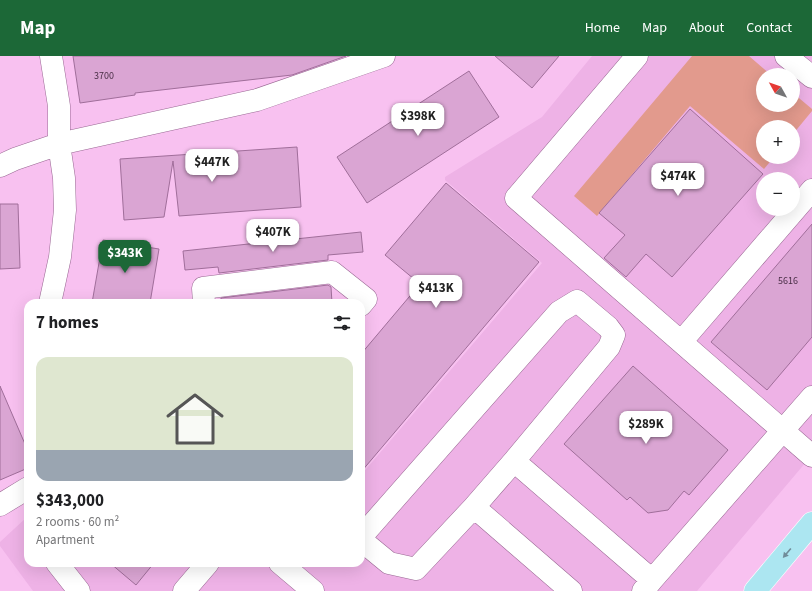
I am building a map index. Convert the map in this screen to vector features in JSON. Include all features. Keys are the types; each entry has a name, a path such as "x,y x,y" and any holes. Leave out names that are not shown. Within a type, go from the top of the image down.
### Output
{"main road":[{"path":"755,591 812,523"}],"street":[{"path":"51,56 59,106 59,144 64,178 65,210 60,257 51,299"},
{"path":"5,161 59,144 257,100 384,56"},
{"path":"637,56 516,198 812,456"},
{"path":"786,56 812,77"},
{"path":"681,342 812,190"},
{"path":"204,299 203,288 332,272 366,299 365,300"},
{"path":"365,532 559,312 577,301 608,327 614,336 609,347 514,461 474,507 416,569 389,564 365,543"},
{"path":"514,461 648,586 812,397"},
{"path":"0,505 24,490"},
{"path":"474,507 571,591"},
{"path":"60,567 79,591"},
{"path":"184,591 205,567"},
{"path":"285,567 313,591"}],"shaded area":[{"path":"592,56 812,56 812,455 697,591 33,591 0,546 0,542 24,520 24,567 365,567 365,470 542,263 445,180 445,177 542,117"},
{"path":"692,56 749,56 763,68 756,68 756,112 800,112 800,99 812,109 800,126 800,120 756,120 756,162 690,106 597,216 574,196"},
{"path":"758,164 768,164 764,169"}],"building":[{"path":"73,56 346,56 292,75 135,93 135,95 80,103"},
{"path":"495,56 559,56 532,88"},
{"path":"469,71 499,117 367,203 337,157"},
{"path":"690,109 761,172 756,172 756,182 672,277 646,254 626,277 604,258 625,235 599,213"},
{"path":"297,147 301,207 179,216 173,161 164,217 124,220 120,159"},
{"path":"446,183 539,262 365,467 365,349 420,284 385,255"},
{"path":"0,204 18,204 20,268 0,269"},
{"path":"812,224 812,337 767,390 711,342"},
{"path":"361,232 363,252 328,255 328,260 219,273 218,267 185,270 183,251"},
{"path":"103,240 159,249 151,299 93,299"},
{"path":"328,285 331,287 332,299 221,299"},
{"path":"633,366 728,450 689,495 684,491 668,510 648,513 630,497 627,500 564,444"},
{"path":"0,386 24,442 24,470 0,480"},
{"path":"115,567 151,567 136,585"}]}
